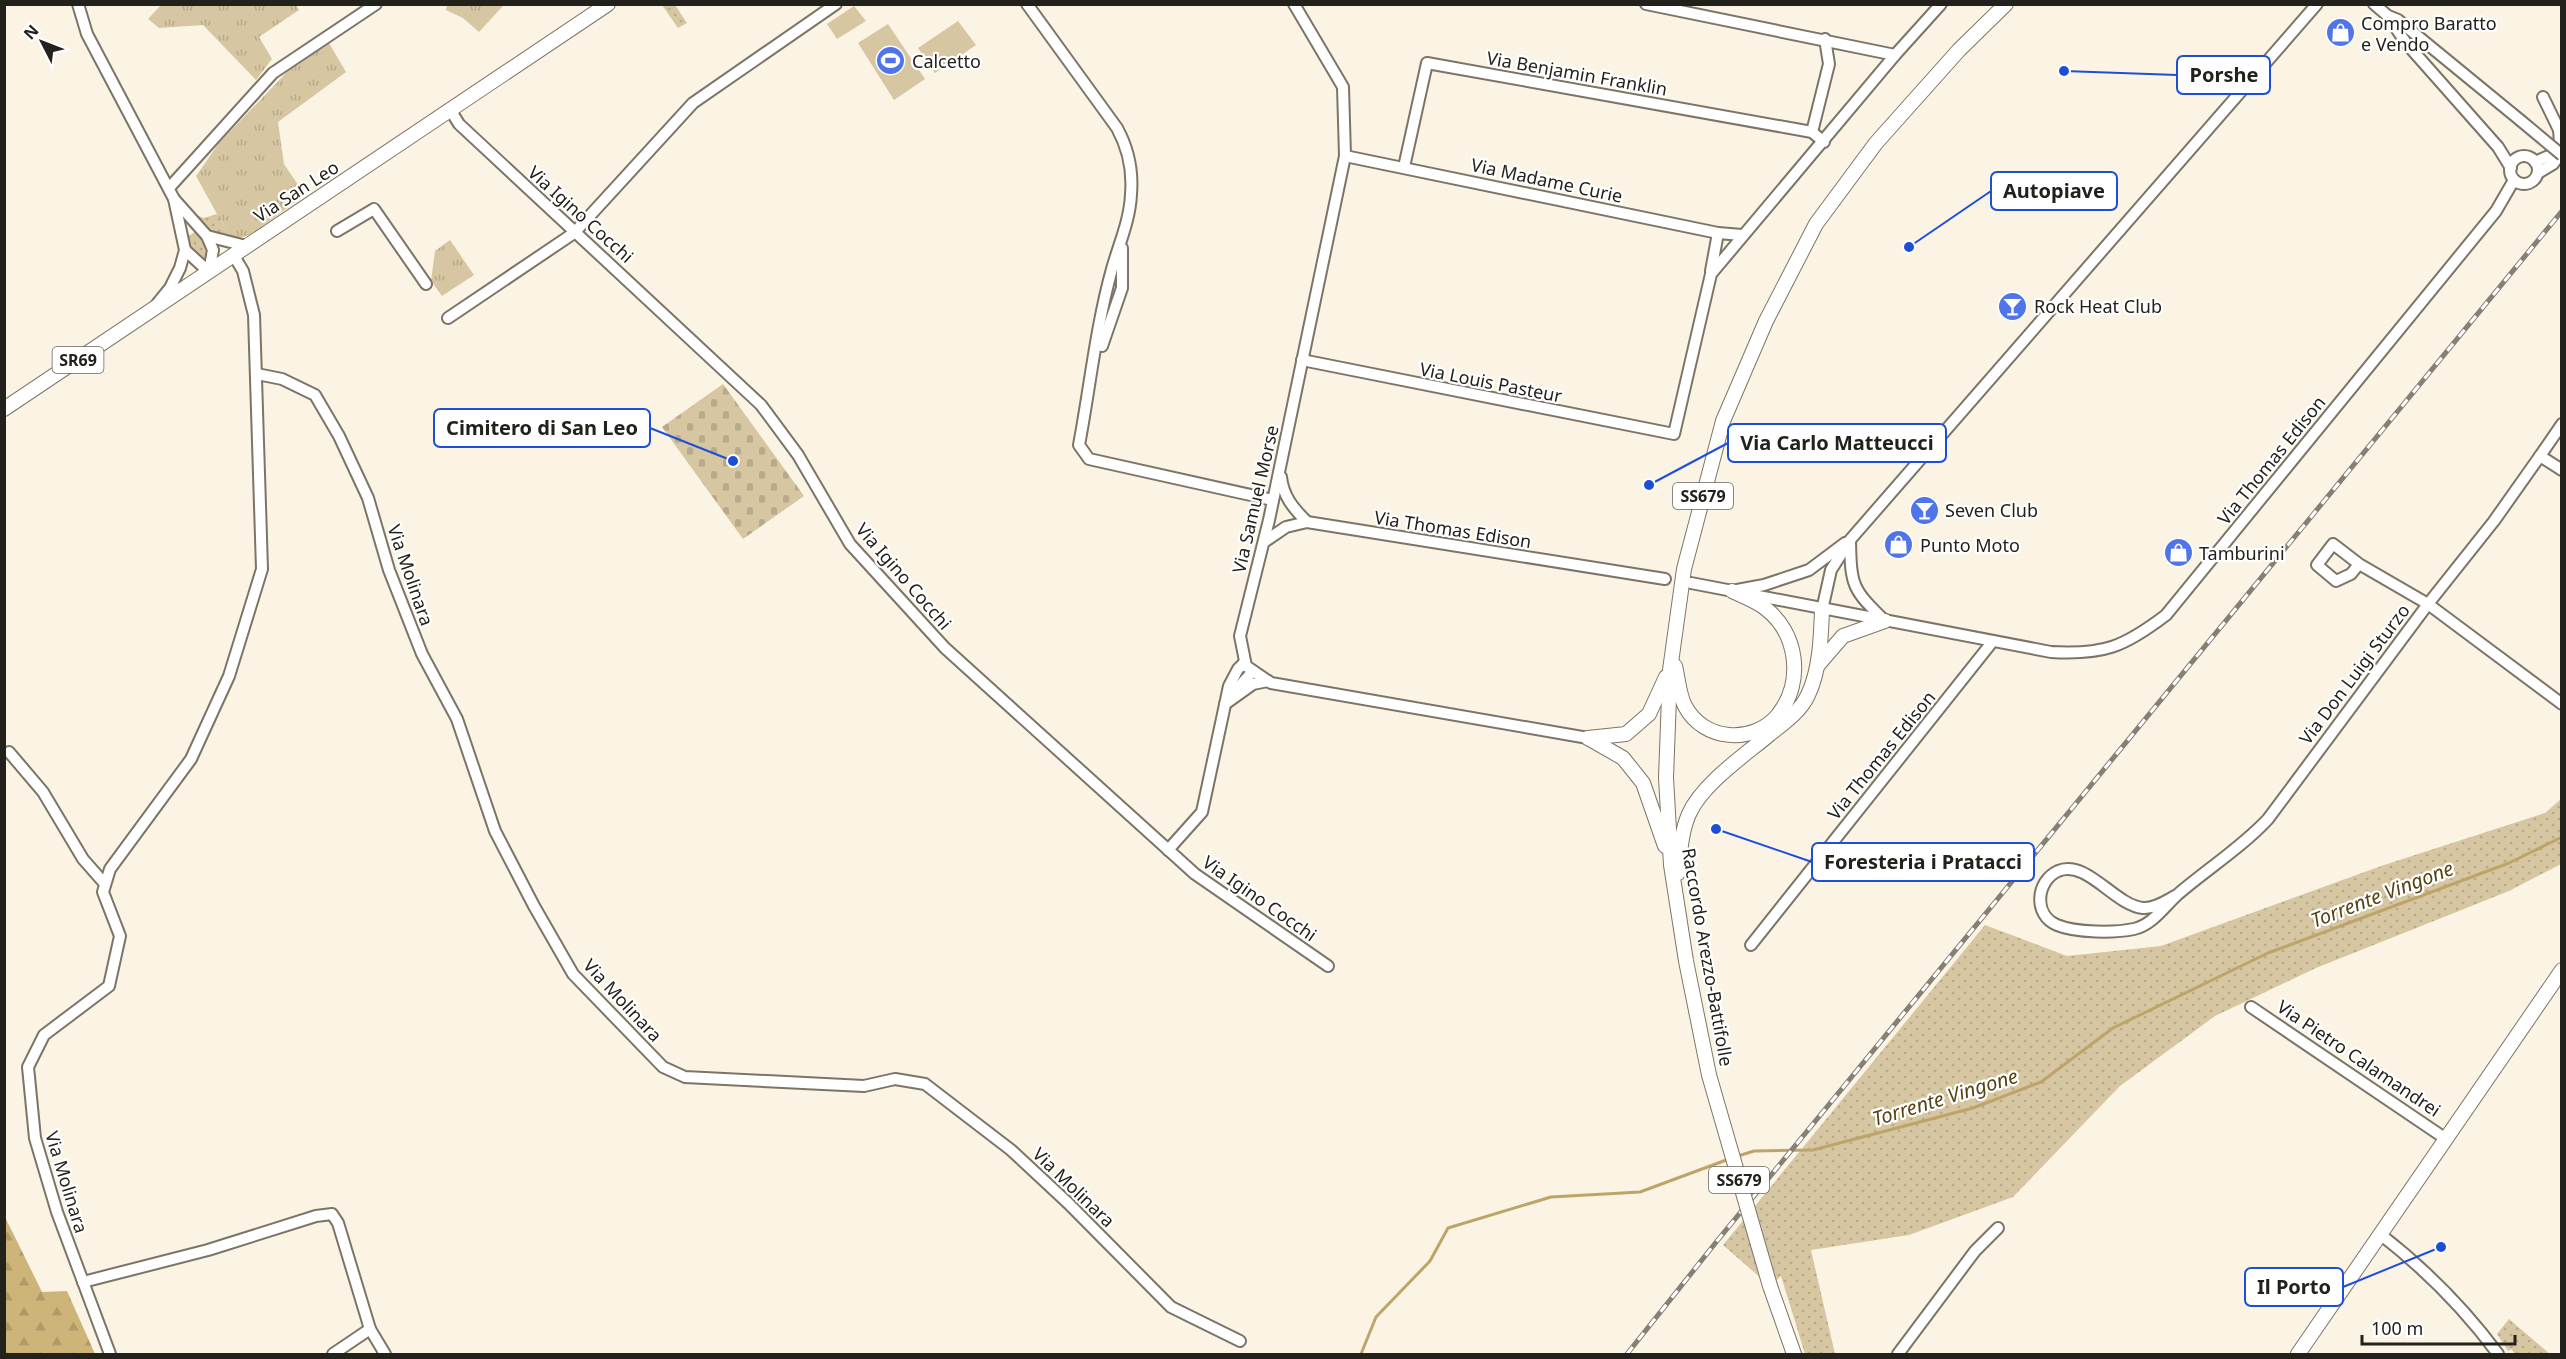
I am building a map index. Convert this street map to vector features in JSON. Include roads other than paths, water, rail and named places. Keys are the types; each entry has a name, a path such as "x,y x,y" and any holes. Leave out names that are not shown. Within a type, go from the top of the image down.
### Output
{"main road":[{"name":"Via San Leo","path":"4,409 608,4"},
{"name":"Raccordo Arezzo-Battifolle","path":"1794,1354 1770,1286 1709,1075 1686,961 1671,865 1666,778 1670,670 1684,569 1723,421 1766,321 1816,224 1875,143 1959,50 2006,4"},
{"path":"1732,591 1764,606 1778,619 1788,635 1794,653 1794,675 1790,693 1778,715"},
{"path":"1672,651 1684,705 1699,725 1711,732 1726,736 1753,732 1764,727 1778,715 1802,686 1822,614"},
{"path":"1676,887 1683,831 1697,800 1723,773 1800,708 1808,695 1818,665 1822,614"},
{"path":"1818,665 1843,636 1885,621"},
{"path":"1588,738 1626,734 1649,714 1670,670"},
{"path":"1588,738 1623,758 1643,783 1671,865"},
{"name":"Via Pietro Calamandrei","path":"2298,1354 2562,970"}],"street":[{"path":"78,4 87,34 174,199 185,250 180,268 170,288 151,311"},
{"path":"169,188 273,73 376,4"},
{"path":"448,318 574,233 693,103 836,4"},
{"path":"1027,4 1111,118 1126,144 1130,165 1131,194 1123,240 1122,288 1093,372 1079,445 1089,459 1271,510 1291,506"},
{"name":"Via Samuel Morse","path":"1249,667 1240,636 1280,469 1345,156 1343,87 1294,4"},
{"path":"1646,4 1895,55"},
{"path":"1711,274 1742,234 1824,142 1895,55 1941,4"},
{"path":"1822,614 1832,570 1850,540 2317,4"},
{"path":"2374,4 2388,16 2406,43 2498,147 2511,168 2514,180 2526,184"},
{"path":"2388,16 2398,20 2562,153 2553,164 2536,167"},
{"path":"1812,132 1829,64 1825,39"},
{"name":"Via Benjamin Franklin","path":"1404,167 1427,63 1812,132 1824,142"},
{"path":"2496,211 2526,184 2534,180 2536,167 2560,144 2560,131 2543,97"},
{"name":"Via Igino Cocchi","path":"451,111 459,124 761,405 798,455 850,544 945,648 1195,874 1328,966"},
{"name":"Via Madame Curie","path":"1345,156 1718,233 1742,234"},
{"path":"2511,168 2520,157 2529,158 2536,167"},
{"name":"Via Thomas Edison","path":"1691,583 1822,614 1885,621 2051,652 2083,654 2111,649 2138,636 2166,615 2496,211 2514,180"},
{"path":"174,199 207,236 213,250 209,272"},
{"path":"337,231 375,209 426,284"},
{"path":"1711,274 1718,233"},
{"path":"207,236 246,246"},
{"path":"185,250 209,272"},
{"path":"105,884 110,869 191,759 229,676 262,569 254,315 243,271 234,255"},
{"name":"Via Louis Pasteur","path":"1302,360 1674,434 1711,274"},
{"name":"Via Molinara","path":"257,374 282,380 315,395 339,436 368,498 389,570 422,654 457,719 495,831 573,974 663,1066 685,1077 864,1086 895,1079 925,1084 1011,1150 1068,1203 1171,1307 1240,1341"},
{"name":"Via Don Luigi Sturzo","path":"2177,895 2154,907 2145,908 2122,900 2087,874 2074,869 2061,870 2050,876 2039,898 2047,918 2056,925 2108,932 2136,929 2152,919 2177,895 2250,838 2268,819 2428,604 2494,521 2562,424"},
{"path":"2540,456 2562,471"},
{"path":"1280,469 1282,487 1291,506 1307,522"},
{"path":"1271,510 1286,527"},
{"path":"1264,542 1286,527 1307,522"},
{"name":"Via Thomas Edison","path":"1307,522 1665,579"},
{"path":"1732,591 1764,585 1809,570 1850,540"},
{"path":"1850,540 1851,576 1861,598 1885,621"},
{"path":"2359,564 2428,604 2562,704"},
{"path":"1168,850 1202,813 1240,636"},
{"name":"Via Thomas Edison","path":"1751,945 1993,641"},
{"path":"1224,705 1249,667"},
{"path":"1229,686 1238,669 1249,667 1268,681 1588,738"},
{"path":"1224,705 1246,688 1268,681"},
{"path":"9,752 43,792 83,859 105,884"},
{"name":"Via Molinara","path":"105,884 103,892 120,936 109,986 44,1035 28,1067 35,1138 57,1212 110,1354"},
{"name":"Via Pietro Calamandrei","path":"2251,1007 2446,1138"},
{"path":"83,1282 208,1250 316,1216 332,1214 338,1223 370,1329 385,1354"},
{"path":"1898,1354 1976,1251 1998,1228"},
{"path":"2380,1233 2404,1252 2455,1301 2498,1354"},
{"path":"333,1354 370,1329"}],"waterway":[{"name":"Torrente Vingone","path":"1738,1156 1754,1151 1813,1150 1973,1108 2041,1082 2113,1028 2268,953 2509,863 2562,837"},
{"name":"Torrente Vingone","path":"1361,1354 1376,1317 1430,1261 1448,1228 1551,1197 1640,1192 1729,1159"}],"railway":[{"path":"1627,1354 1717,1241 2562,211"}],"place":[{"name":"Compro Baratto e Vendo","path":"2340,33"},
{"name":"Calcetto","path":"891,61"},
{"name":"Porshe","path":"2064,71"},
{"name":"Autopiave","path":"1909,247"},
{"name":"Rock Heat Club","path":"2013,306"},
{"name":"Cimitero di San Leo","path":"733,461"},
{"name":"Via Carlo Matteucci","path":"1649,485"},
{"name":"Seven Club","path":"1924,510"},
{"name":"Punto Moto","path":"1899,545"},
{"name":"Tamburini","path":"2178,553"},
{"name":"Foresteria i Pratacci","path":"1716,829"},
{"name":"Il Porto","path":"2441,1247"}]}
